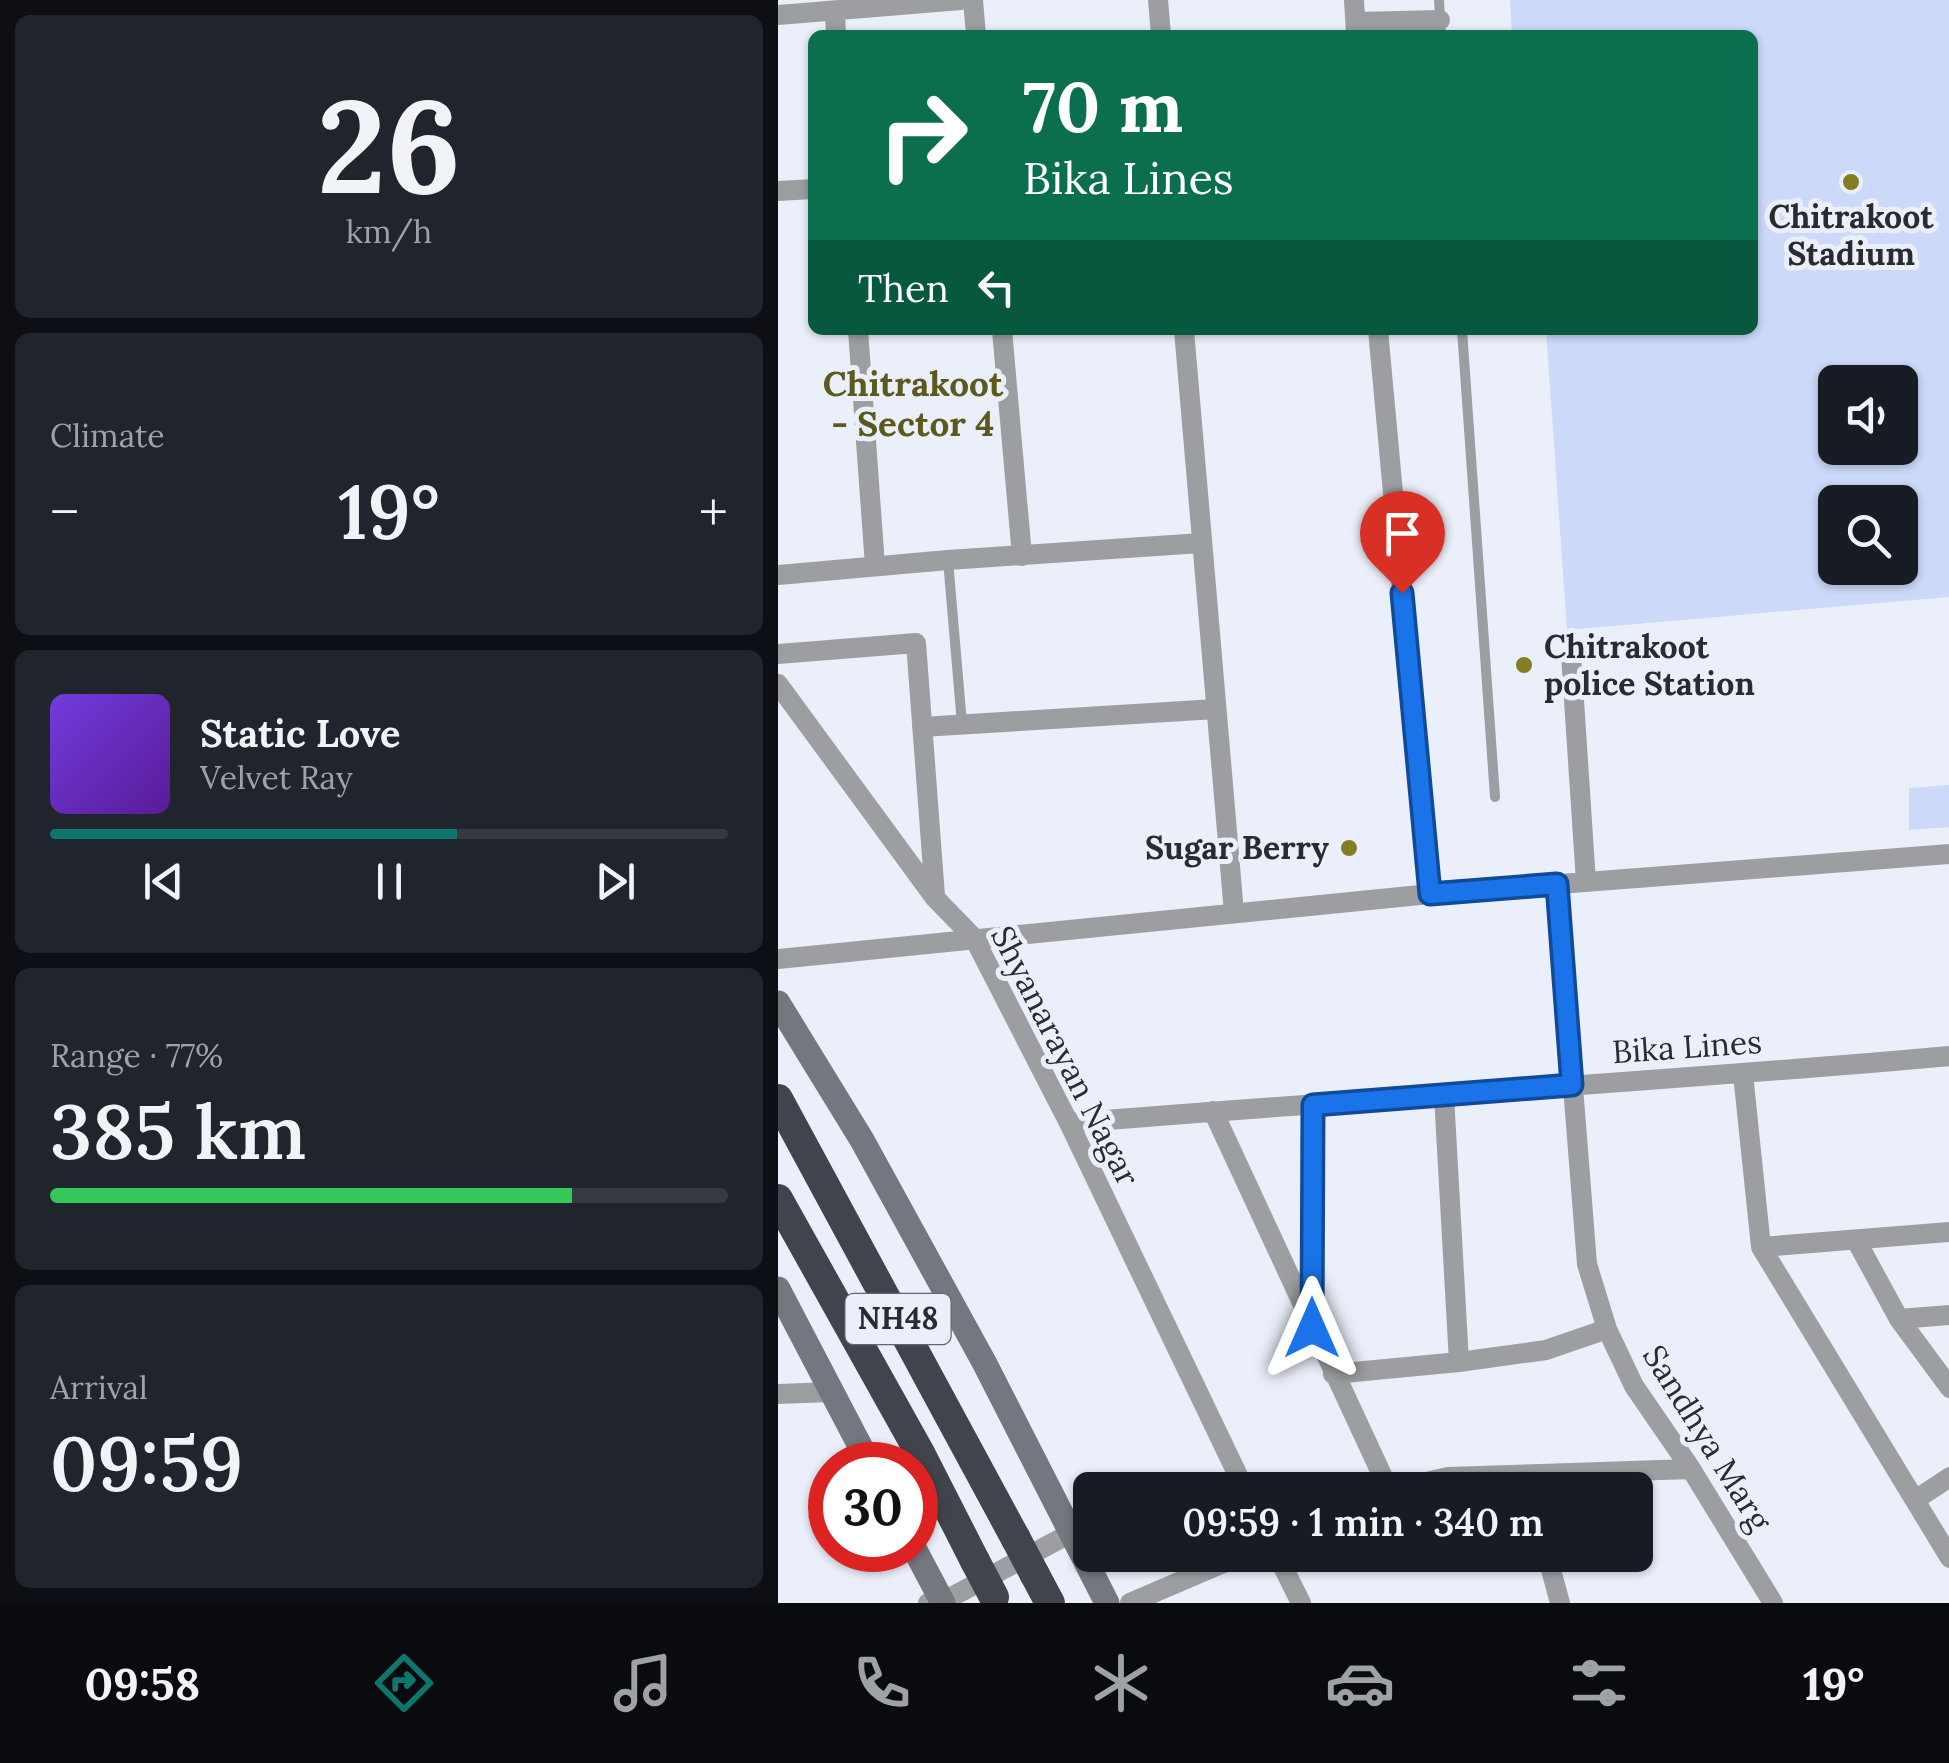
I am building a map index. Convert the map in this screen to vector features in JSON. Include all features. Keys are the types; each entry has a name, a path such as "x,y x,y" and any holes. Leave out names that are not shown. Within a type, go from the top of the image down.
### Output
{"highway":[{"name":"NH48","path":"778,1099 1050,1603"},
{"name":"NH48","path":"778,1200 920,1453 996,1600"}],"street":[{"path":"778,16 962,0"},
{"path":"973,0 976,30"},
{"path":"1158,0 1161,30"},
{"path":"1354,0 1356,28 1440,18"},
{"path":"834,11 836,30"},
{"path":"778,192 808,189"},
{"path":"858,335 875,566"},
{"path":"1002,335 1022,556"},
{"path":"1184,335 1234,913"},
{"path":"1378,335 1430,894"},
{"path":"778,575 1201,543"},
{"path":"778,654 916,643 935,898"},
{"path":"1570,655 1586,882"},
{"name":"Shyanarayan Nagar","path":"778,684 935,898 974,938 1069,1123 1236,1472"},
{"path":"922,727 1216,709"},
{"path":"778,959 1430,894 1950,854"},
{"name":"Sandhya Marg","path":"1557,884 1587,1264 1606,1329 1634,1386 1774,1603"},
{"path":"778,1003 862,1140 984,1364 1107,1603"},
{"name":"Bika Lines","path":"1069,1123 1950,1056"},
{"path":"1744,1074 1761,1247 1950,1558"},
{"path":"1444,1096 1459,1362"},
{"path":"1312,1328 1313,1105"},
{"path":"1214,1111 1381,1472"},
{"path":"1761,1247 1950,1232"},
{"path":"1856,1240 1898,1320 1950,1388"},
{"path":"778,1290 858,1442"},
{"path":"1898,1320 1950,1316"},
{"path":"1334,1374 1546,1350 1606,1329"},
{"path":"778,1394 831,1392"},
{"path":"1653,1472 1691,1469"},
{"path":"1916,1500 1950,1478"},
{"path":"928,1603 942,1602 1071,1533"},
{"path":"926,1572 942,1602"},
{"path":"1130,1603 1202,1572"},
{"path":"1285,1572 1301,1603"},
{"path":"1552,1572 1560,1603"}],"lane":[{"path":"1462,335 1494,797"},
{"path":"948,560 962,724"}],"shaded area":[{"name":"Chitrakoot Stadium","path":"1510,0 1949,0 1949,597 1567,630 1546,335 1758,335 1758,30 1512,30"},
{"path":"1949,785 1949,827 1909,830 1909,788"}],"place":[{"name":"Chitrakoot Stadium","path":"1851,182"},
{"name":"Chitrakoot police Station","path":"1524,665"},
{"name":"Sugar Berry","path":"1349,848"}],"district":[{"name":"Chitrakoot - Sector 4","path":"913,404"}],"route":[{"path":"1312,1328 1313,1105 1572,1085 1557,884 1430,894 1402,593"}]}
